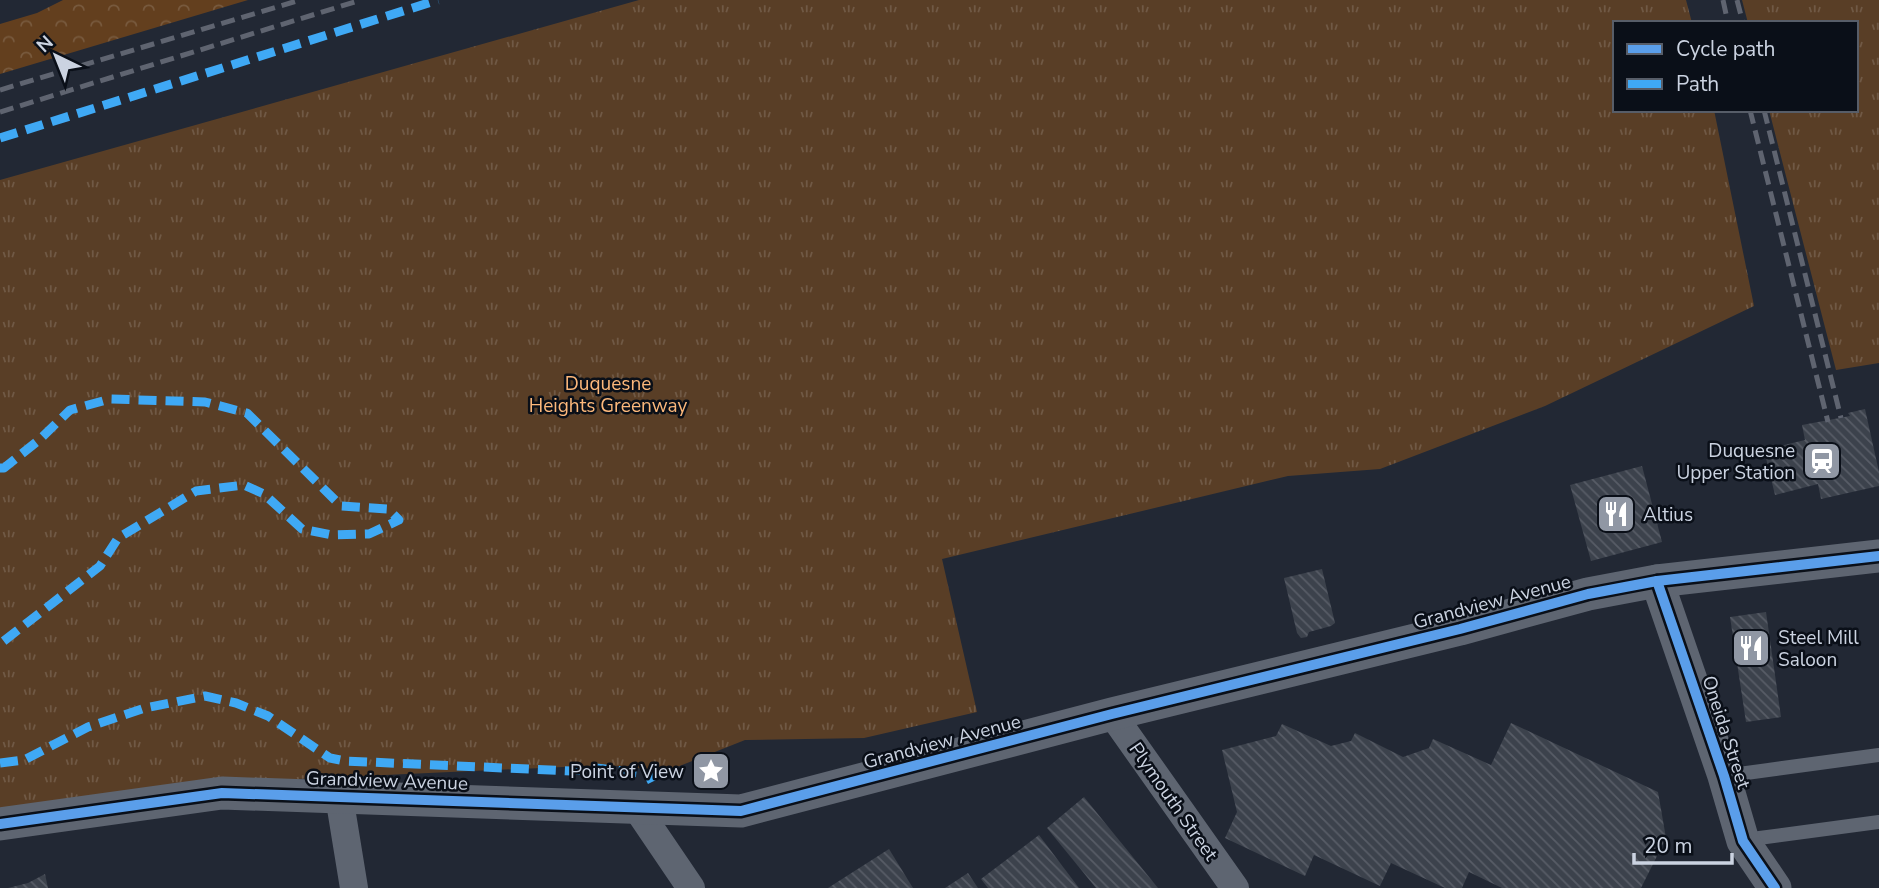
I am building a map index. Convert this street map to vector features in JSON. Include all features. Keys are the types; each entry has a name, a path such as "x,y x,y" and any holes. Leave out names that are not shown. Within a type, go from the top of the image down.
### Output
{"street":[{"name":"Grandview Avenue","path":"0,824 222,793 741,811 1112,714 1460,629 1588,594 1657,581 1879,556"},
{"name":"Oneida Street","path":"1657,581 1724,776 1743,841 1775,888"},
{"name":"Plymouth Street","path":"1112,714 1235,888"},
{"path":"339,796 354,888"},
{"path":"636,807 691,888"}],"lane":[{"path":"1724,776 1879,755"},
{"path":"1743,841 1879,822"}],"green space":[{"path":"63,0 248,0 0,74 0,24 37,13"},
{"name":"Duquesne Heights Greenway","path":"639,0 1686,0 1691,21 1613,21 1613,112 1714,112 1754,306 1545,406 1380,469 1288,476 942,559 977,712 864,738 745,740 667,771 607,765 185,784 0,812 0,180"},
{"path":"1742,0 1879,0 1879,363 1836,370 1770,112 1858,112 1858,21 1747,21"}],"building":[{"name":"Duquesne Upper Station","path":"1865,409 1879,472 1879,486 1821,499 1818,484 1775,495 1764,450 1805,440 1802,425 1850,416 1848,413"},
{"name":"Altius","path":"1642,466 1662,542 1591,561 1570,485"},
{"path":"1322,569 1335,623 1309,632 1307,637 1301,638 1297,633 1284,578"},
{"path":"1766,612 1781,717 1746,722 1730,617"},
{"path":"1511,723 1658,792 1666,838 1641,888 1502,888 1469,872 1462,888 1445,888 1391,863 1380,886 1314,855 1305,876 1225,838 1237,812 1222,750 1276,736 1282,724 1331,746 1351,741 1355,733 1403,757 1429,748 1433,739 1491,765"},
{"path":"1084,797 1158,888 1096,888 1047,828"},
{"path":"1039,835 1079,888 988,888 981,879"},
{"path":"889,849 913,888 828,888"},
{"path":"968,873 978,888 945,888"},
{"path":"45,874 48,888 8,888 28,883"}],"railway":[{"path":"0,90 300,0"},
{"path":"0,112 361,0"},
{"path":"1723,0 1728,21"},
{"path":"1737,0 1742,21"},
{"path":"1750,112 1828,422"},
{"path":"1764,112 1841,418"}],"marked path":[{"path":"0,138 438,0"},
{"path":"0,468 4,468 39,440 70,410 110,399 205,402 247,413 341,506 388,509 399,520 369,534 332,535 302,529 264,494 244,485 196,491 118,538 100,566 0,644"},
{"path":"0,763 24,760 88,727 145,708 205,696 236,703 268,716 330,758 345,761 572,771 596,768 648,774 652,782"}],"cycle path":[{"path":"0,824 222,793 741,811 1112,714 1460,629 1588,594 1657,581 1879,556"},
{"path":"1657,581 1724,776 1743,841 1775,888"}],"place":[{"name":"Duquesne Upper Station","path":"1822,461"},
{"name":"Altius","path":"1616,514"},
{"name":"Steel Mill Saloon","path":"1751,648"},
{"name":"Point of View","path":"711,771"}]}
